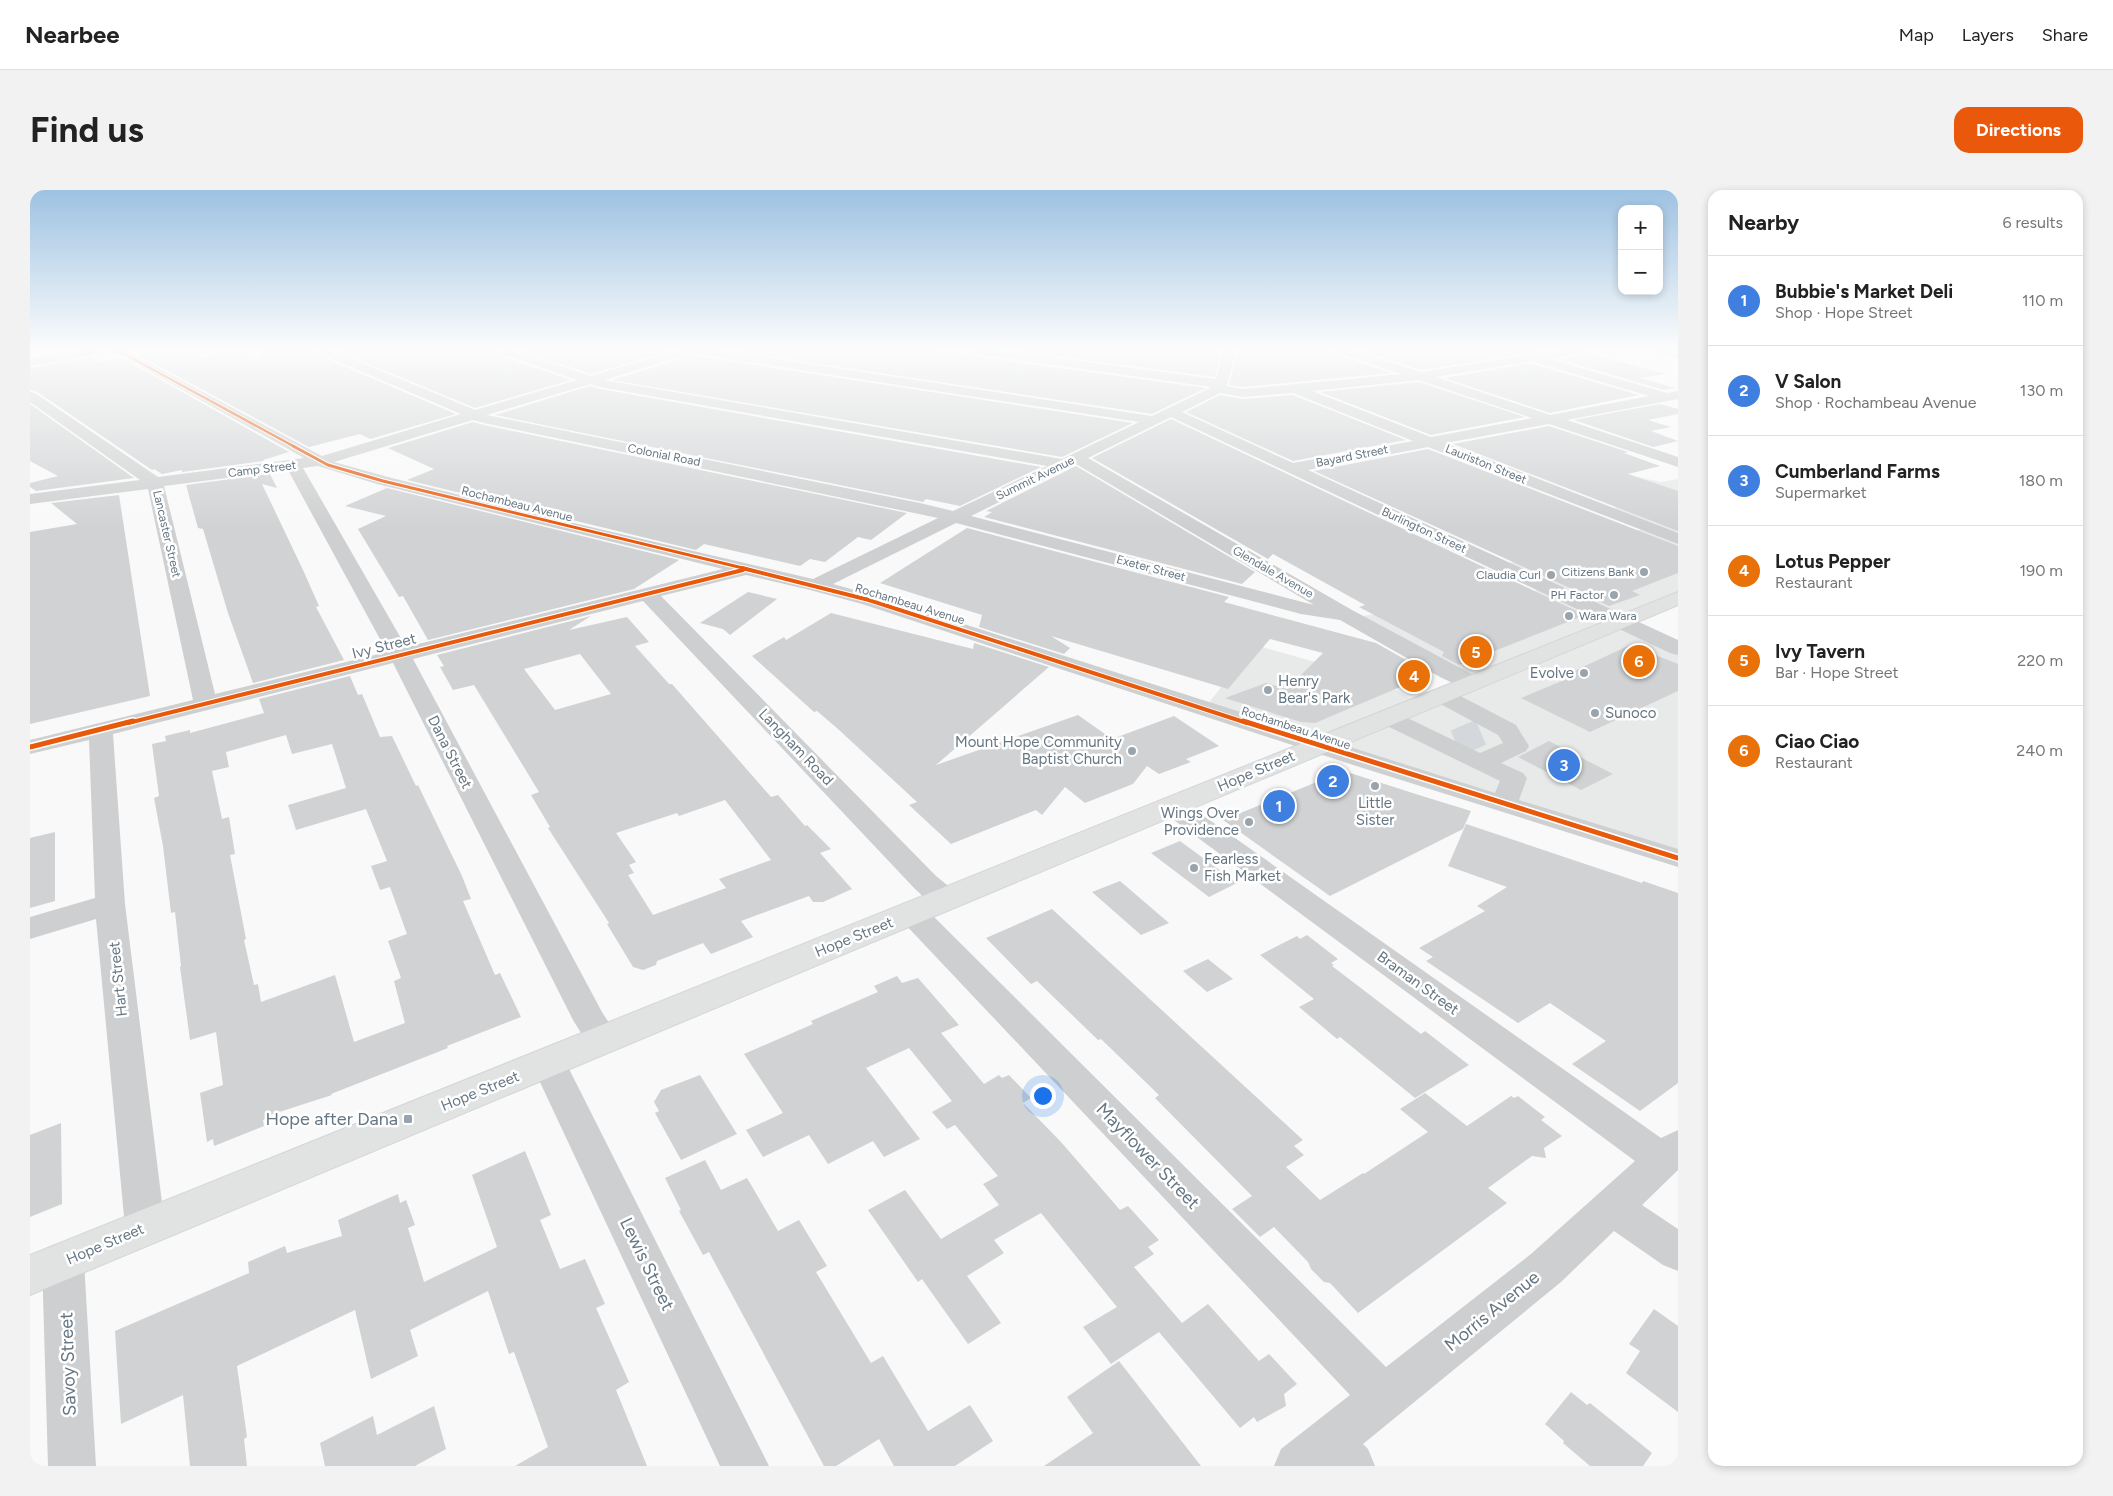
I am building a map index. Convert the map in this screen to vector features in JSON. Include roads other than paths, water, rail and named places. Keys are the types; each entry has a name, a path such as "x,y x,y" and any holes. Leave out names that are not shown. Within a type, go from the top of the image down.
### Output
{"main road":[{"name":"Hope Street","path":"47,1268 550,1063 1678,598"}],"street":[{"name":"Lancaster Street","path":"49,410 155,483 205,704"},
{"name":"Rochambeau Avenue","path":"226,410 328,465 383,481 815,585 869,600 1318,745 1678,858"},
{"name":"Colonial Road","path":"461,410 484,420 957,516"},
{"name":"Camp Street","path":"30,499 321,461 492,410"},
{"name":"Glendale Avenue","path":"765,410 1070,461 1448,672 1471,683"},
{"path":"1085,410 1153,420"},
{"name":"Summit Avenue","path":"815,585 1176,410"},
{"name":"Lauriston Street","path":"1345,410 1678,540"},
{"path":"1522,410 1678,462"},
{"name":"Bayard Street","path":"1291,468 1606,410"},
{"name":"Burlington Street","path":"1171,412 1291,468 1630,617 1678,648"},
{"name":"Dana Street","path":"294,465 400,655 590,1020 603,1040"},
{"name":"Exeter Street","path":"957,516 1308,610 1346,614"},
{"name":"Ivy Street","path":"30,747 745,569"},
{"name":"Langham Road","path":"648,594 926,883 929,907"},
{"path":"1630,617 1678,628"},
{"path":"1441,695 1480,763 1514,778 1504,804"},
{"path":"1387,717 1462,732 1507,730 1517,746 1480,763"},
{"name":"Hart Street","path":"101,729 110,904 145,1227"},
{"name":"Braman Street","path":"1172,806 1670,1153"},
{"path":"30,928 110,904"},
{"name":"Mayflower Street","path":"929,907 1384,1398"},
{"name":"Lewis Street","path":"550,1063 745,1466"},
{"name":"Morris Avenue","path":"1326,1458 1384,1398 1546,1268 1670,1153"},
{"path":"1611,1206 1678,1252"},
{"name":"Savoy Street","path":"47,1268 72,1466"}],"tunnel":[{"path":"1456,743 1484,731"}],"place":[{"name":"Citizens Bank","path":"1644,572"},
{"name":"Claudia Curl","path":"1551,575"},
{"name":"PH Factor","path":"1614,595"},
{"name":"Wara Wara","path":"1569,616"},
{"name":"Ivy Tavern","path":"1476,652"},
{"name":"Ciao Ciao","path":"1639,661"},
{"name":"Evolve","path":"1584,673"},
{"name":"Lotus Pepper","path":"1414,676"},
{"name":"Henry Bear's Park","path":"1268,690"},
{"name":"Sunoco","path":"1595,713"},
{"name":"Mount Hope Community Baptist Church","path":"1132,751"},
{"name":"Cumberland Farms","path":"1564,765"},
{"name":"V Salon","path":"1333,781"},
{"name":"Little Sister","path":"1375,786"},
{"name":"Bubbie's Market Deli","path":"1279,806"},
{"name":"Wings Over Providence","path":"1249,822"},
{"name":"Fearless Fish Market","path":"1194,868"},
{"name":"Hope after Dana","path":"408,1119"}]}
